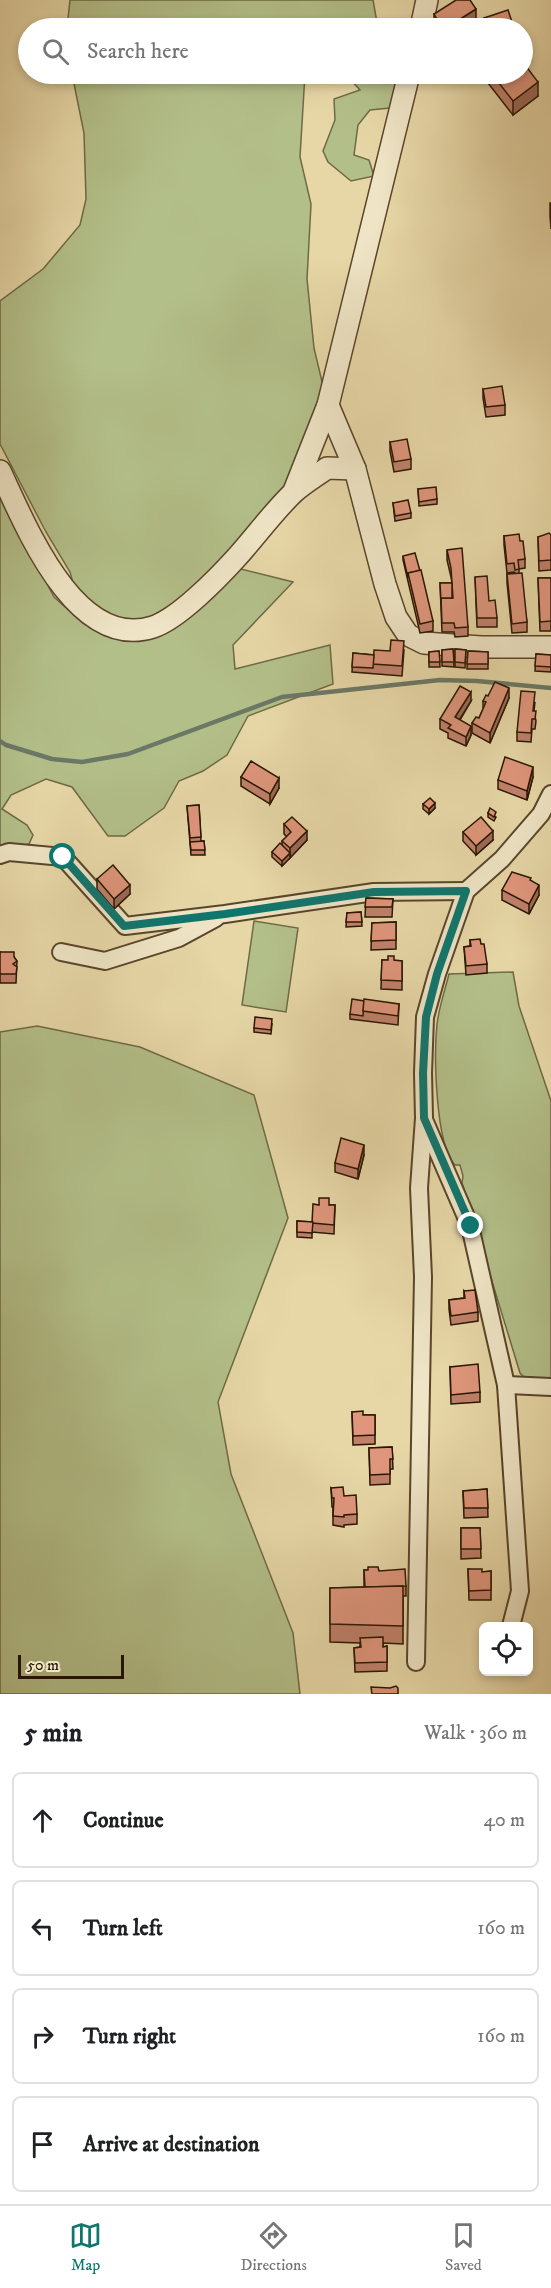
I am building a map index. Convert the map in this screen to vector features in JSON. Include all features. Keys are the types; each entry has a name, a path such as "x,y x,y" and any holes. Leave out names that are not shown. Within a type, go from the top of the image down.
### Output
{"street":[{"path":"422,18 427,0"},
{"path":"294,492 328,405 408,84"},
{"path":"328,405 355,469 396,617 408,635 424,643 481,647 551,647"},
{"path":"0,471 32,538 64,589 85,612 103,624 131,630 153,627 174,615 235,559 294,492 327,468 355,469"},
{"path":"416,1662 423,1288 419,1188 424,1118 423,1073 426,1017 437,974 466,891 502,859 541,814 551,794"},
{"path":"0,855 9,852 63,857 124,926 374,892 466,891"},
{"path":"61,951 105,961 179,938 225,914"},
{"path":"424,1118 471,1226 506,1384 520,1591 512,1622"},
{"path":"506,1384 551,1387"}],"green space":[{"path":"70,0 373,0 376,18 68,18"},
{"path":"74,84 304,84 300,157 311,204 307,279 314,348 324,390 289,487 186,596 145,620 122,618 101,612 77,597 70,572 46,532 0,444 0,301 43,269 80,225 86,199 84,133"},
{"path":"354,84 398,84 390,108 370,110 358,125 354,155 369,160 374,176 351,181 328,162 323,151 335,120 334,99 360,90"},
{"path":"0,494 54,597 83,623 116,637 196,610 241,569 293,582 233,645 235,669 330,645 333,684 248,716 227,755 203,771 179,781 164,808 125,836 108,836 72,787 46,779 11,795 2,809 27,825 33,835 29,844 0,852"},
{"path":"254,921 298,928 286,1012 242,1005"},
{"path":"513,972 519,1006 551,1101 551,1379 524,1377 520,1373 462,1183 460,1165 455,1165 443,1139 437,1098 437,1024 449,974"},
{"path":"37,1026 140,1047 254,1095 288,1218 218,1402 231,1474 293,1633 300,1694 0,1694 0,1032"}],"building":[{"path":"456,0 470,0 476,9 462,18 436,18 434,14"},
{"path":"508,10 511,18 484,18"},
{"path":"533,75 538,82 513,101 500,84 533,84"},
{"path":"502,386 505,405 486,407 483,389"},
{"path":"407,439 411,459 394,462 390,442"},
{"path":"436,487 437,499 419,502 418,489"},
{"path":"408,500 411,513 395,516 393,503"},
{"path":"549,533 551,535 551,560 539,561 538,537"},
{"path":"519,534 520,541 523,541 525,559 518,560 519,569 515,570 514,563 507,564 504,536"},
{"path":"462,548 468,627 455,628 454,623 442,623 441,598 453,598 447,550"},
{"path":"415,553 420,571 408,573 408,578 403,556"},
{"path":"421,570 433,621 420,624 408,573"},
{"path":"522,573 527,622 512,624 507,574"},
{"path":"487,576 489,601 495,600 497,618 477,618 475,577"},
{"path":"538,578 551,578 551,621 540,622"},
{"path":"440,583 452,583 452,598 441,598 441,602"},
{"path":"391,640 404,641 402,666 373,664 374,650 390,651"},
{"path":"453,649 454,662 442,662 442,650"},
{"path":"455,649 466,650 465,663 455,662"},
{"path":"439,651 440,662 429,662 429,652"},
{"path":"468,651 488,652 488,664 467,664"},
{"path":"353,653 374,655 373,668 352,667"},
{"path":"536,654 551,655 551,667 535,666"},
{"path":"495,682 509,688 490,733 472,723 476,717 479,718 486,702 483,701"},
{"path":"460,686 471,692 455,717 471,726 466,737 448,728 451,725 440,719"},
{"path":"521,691 535,692 533,711 536,711 535,719 532,719 531,733 517,732"},
{"path":"505,757 533,767 527,791 498,780"},
{"path":"251,761 279,778 270,794 241,777"},
{"path":"430,798 435,803 429,809 423,804"},
{"path":"199,805 201,837 190,838 187,806"},
{"path":"490,808 496,812 494,817 488,813"},
{"path":"292,817 307,831 290,848 282,841 291,832 284,824"},
{"path":"481,817 493,831 476,846 463,832"},
{"path":"204,841 205,850 191,850 190,842"},
{"path":"280,843 290,853 282,861 272,852"},
{"path":"113,865 130,885 114,899 97,879"},
{"path":"512,872 531,878 530,880 539,885 529,904 502,890"},
{"path":"366,898 393,899 392,907 365,907"},
{"path":"361,912 362,922 346,922 347,913"},
{"path":"396,922 396,940 371,941 372,923"},
{"path":"480,939 481,944 484,944 487,964 466,966 464,947 471,946 470,940"},
{"path":"0,952 14,952 17,961 13,964 17,967 16,974 0,974"},
{"path":"388,956 394,956 394,960 402,961 402,981 381,980 382,960 388,960"},
{"path":"352,999 364,1001 363,1016 350,1014"},
{"path":"364,999 399,1004 398,1016 363,1011"},
{"path":"255,1017 272,1019 271,1030 254,1028"},
{"path":"341,1138 364,1145 358,1169 335,1163"},
{"path":"319,1198 329,1198 329,1205 335,1205 334,1225 312,1223 313,1204 319,1205"},
{"path":"297,1221 313,1222 312,1233 297,1232"},
{"path":"475,1290 478,1312 451,1316 449,1300 465,1298 464,1291"},
{"path":"478,1364 480,1392 451,1395 450,1367"},
{"path":"363,1411 363,1415 375,1415 375,1435 353,1436 352,1412"},
{"path":"392,1447 393,1459 390,1459 390,1474 370,1475 369,1448"},
{"path":"343,1487 344,1496 356,1495 357,1514 344,1515 344,1517 333,1516 334,1498 332,1498 331,1488"},
{"path":"487,1489 488,1508 464,1508 463,1491"},
{"path":"461,1528 480,1528 481,1549 461,1549"},
{"path":"368,1567 378,1567 379,1571 405,1569 406,1586 365,1587 364,1570 368,1570"},
{"path":"468,1569 491,1571 491,1590 469,1591"},
{"path":"403,1586 403,1626 330,1624 330,1588"},
{"path":"383,1637 383,1647 387,1646 387,1662 355,1663 354,1648 361,1647 360,1638"},
{"path":"396,1686 398,1694 372,1694 371,1687"}],"waterway":[{"path":"0,741 6,745 52,759 82,762 128,754 282,697 440,680 551,688"}],"route":[{"path":"63,857 124,926 374,892 466,891 437,974 426,1017 423,1073 424,1118 471,1226"}]}
